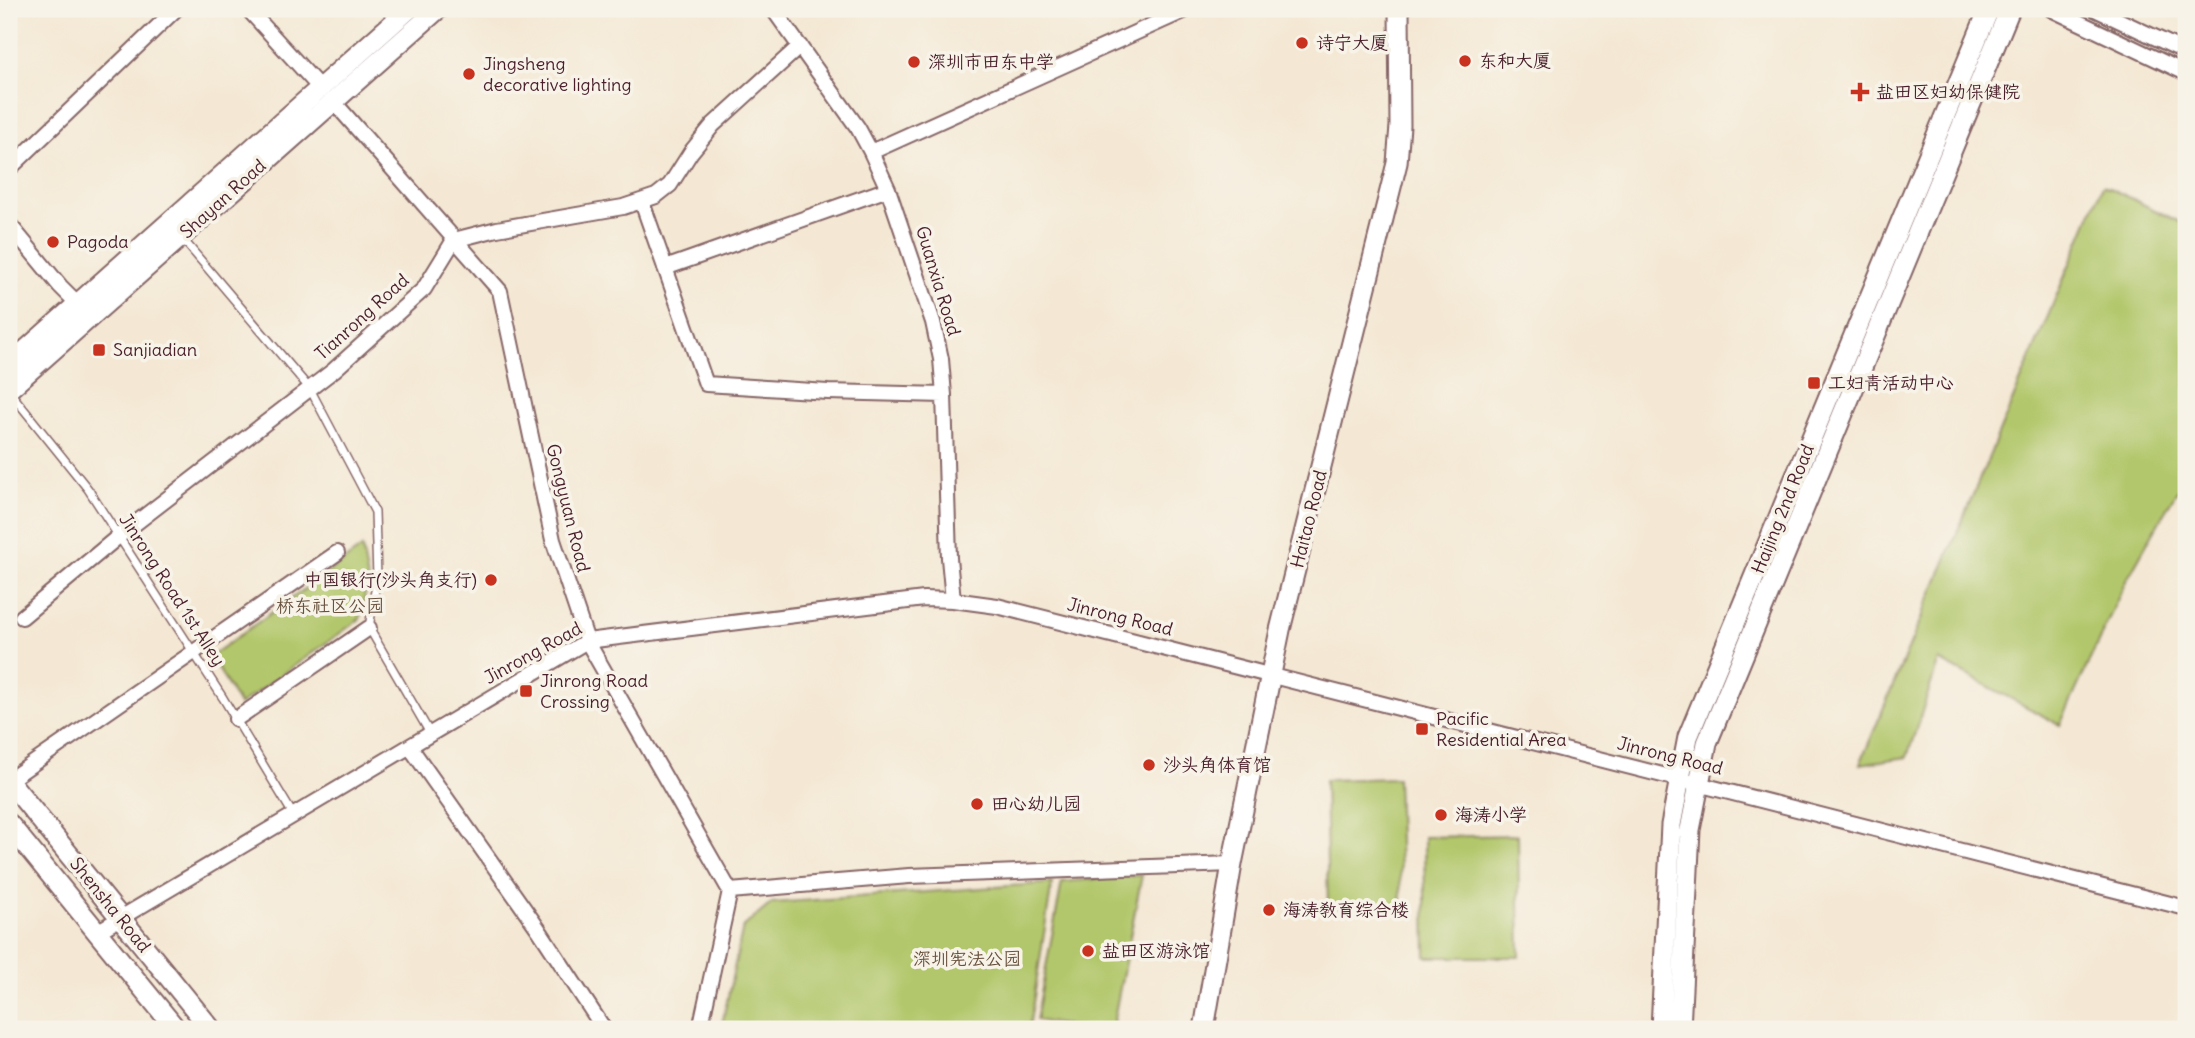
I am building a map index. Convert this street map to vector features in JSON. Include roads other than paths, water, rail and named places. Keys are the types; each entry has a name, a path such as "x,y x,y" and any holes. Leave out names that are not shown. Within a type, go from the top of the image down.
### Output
{"street":[{"path":"9,169 176,9"},
{"name":"Gongyuan Road","path":"248,9 500,291 553,540 587,641 730,891"},
{"name":"Shayan Road","path":"9,390 181,237 327,95 409,9"},
{"name":"Shayan Road","path":"9,365 327,95 438,9"},
{"name":"Guanxia Road","path":"773,9 858,128 871,152 888,189 933,322 941,359 944,396 953,600"},
{"path":"871,152 1188,9"},
{"name":"Haitao Road","path":"1204,1029 1232,864 1280,630 1397,163 1400,126 1399,9"},
{"name":"Haijing 2nd Road","path":"1680,1029 1690,830 1688,737 1990,9"},
{"name":"Haijing 2nd Road","path":"1661,1029 1671,825 2010,9"},
{"path":"2051,9 2186,73"},
{"path":"2095,9 2186,52"},
{"path":"454,240 497,229 623,207 656,196 670,185 691,152 713,125 800,46"},
{"path":"665,268 888,189"},
{"path":"642,202 706,384 944,396"},
{"path":"9,224 78,304"},
{"name":"Tianrong Road","path":"22,617 119,536 310,389 424,289 454,240"},
{"path":"9,781 337,553"},
{"name":"Jinrong Road","path":"97,932 587,641 923,599 996,606 2186,908"},
{"path":"236,719 369,628"},
{"path":"410,747 539,930 604,1029"},
{"name":"Shensha Road","path":"9,781 211,1029"},
{"name":"Shensha Road","path":"9,824 176,1029"},
{"path":"700,1029 730,891 909,876 1232,864"}],"lane":[{"path":"181,237 310,389 375,512 377,578 369,628 430,735"},
{"name":"Jinrong Road 1st Alley","path":"9,390 88,489 194,652 294,816"}],"place":[{"name":"诗宁大厦","path":"1302,43"},
{"name":"东和大厦","path":"1465,61"},
{"name":"深圳市田东中学","path":"914,62"},
{"name":"Jingsheng decorative lighting","path":"469,74"},
{"name":"盐田区妇幼保健院","path":"1860,92"},
{"name":"Pagoda","path":"53,242"},
{"name":"Sanjiadian","path":"99,350"},
{"name":"工妇青活动中心","path":"1814,383"},
{"name":"中国银行(沙头角支行)","path":"491,580"},
{"name":"Jinrong Road Crossing","path":"526,691"},
{"name":"Pacific Residential Area","path":"1422,729"},
{"name":"沙头角体育馆","path":"1149,765"},
{"name":"田心幼儿园","path":"977,804"},
{"name":"海涛小学","path":"1441,815"},
{"name":"海涛教育综合楼","path":"1269,910"},
{"name":"盐田区游泳馆","path":"1088,951"}],"park label":[{"name":"桥东社区公园","path":"330,606"},
{"name":"深圳宪法公园","path":"967,959"}]}
